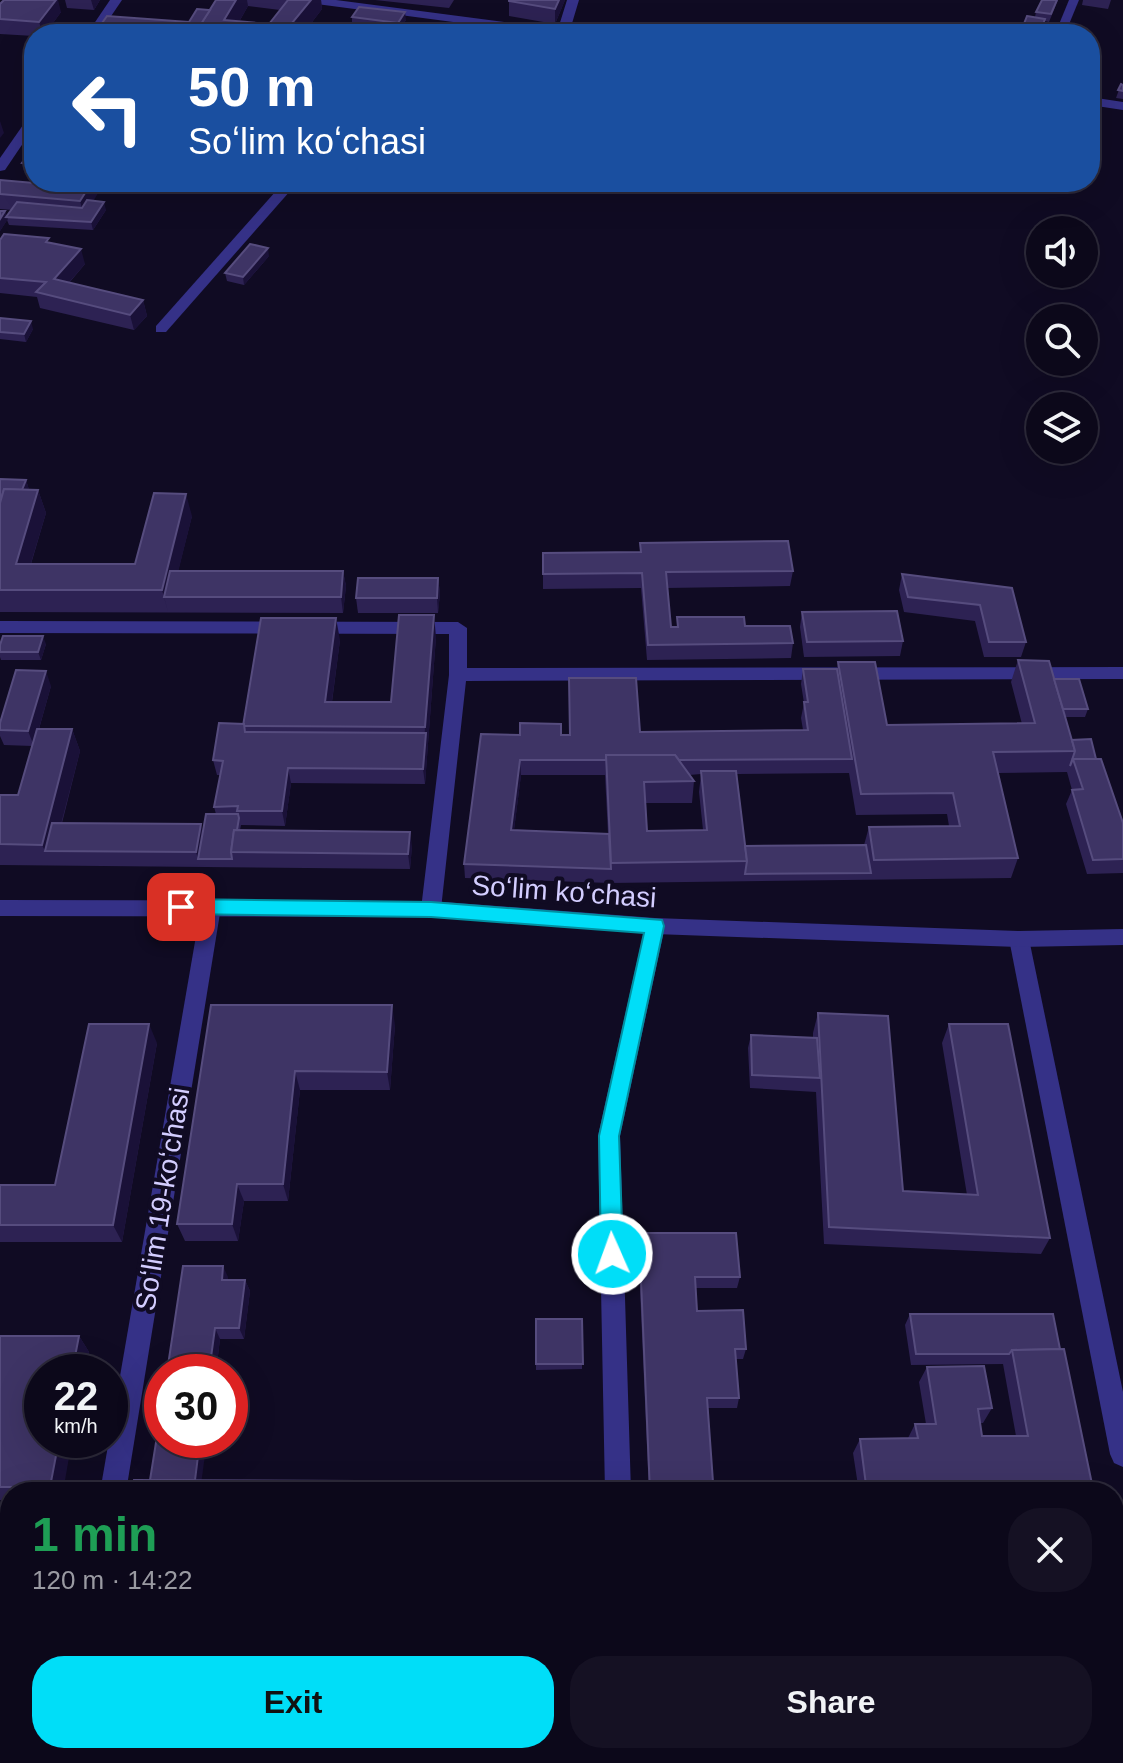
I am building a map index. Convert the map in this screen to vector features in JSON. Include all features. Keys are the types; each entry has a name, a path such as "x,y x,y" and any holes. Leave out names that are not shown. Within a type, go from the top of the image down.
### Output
{"street":[{"path":"100,24 116,0"},
{"path":"309,0 346,2 432,21 465,24"},
{"path":"566,24 573,0"},
{"path":"1100,103 1123,106"},
{"path":"0,167 24,132"},
{"path":"161,329 282,192"},
{"path":"0,627 452,626 459,630 458,675 431,909"},
{"path":"458,675 1123,673"},
{"name":"Soʻlim 19-koʻchasi","path":"115,1482 211,907"},
{"name":"Soʻlim koʻchasi","path":"0,908 431,909 655,926 1019,939 1123,937"},
{"path":"618,1482 609,1136 655,926"},
{"path":"1019,939 1123,1454"}],"lane":[{"path":"1064,24 1074,0"}],"building":[{"path":"4,0 56,0 39,22 0,19 0,4"},
{"path":"216,0 236,0 224,20 269,24 201,24"},
{"path":"288,0 311,0 291,24 269,24"},
{"path":"509,0 559,0 555,9"},
{"path":"1042,0 1057,0 1051,14 1036,12"},
{"path":"359,7 405,12 398,23 352,17"},
{"path":"197,9 210,10 201,24 101,24 107,16 189,22"},
{"path":"1027,16 1045,19 1043,24 1024,24"},
{"path":"0,180 24,182 24,192 86,192 80,201 0,194"},
{"path":"87,200 104,202 91,222 6,217 17,202 82,208"},
{"path":"4,234 49,238 46,242 81,249 54,279 143,300 130,315 36,292 46,282 0,278 0,240"},
{"path":"250,244 268,248 243,277 225,273"},
{"path":"0,318 31,321 24,334 0,332"},
{"path":"0,479 26,480 22,490 4,489 0,503"},
{"path":"4,489 38,490 16,564 135,564 154,493 186,494 162,590 0,590 0,503"},
{"path":"788,541 793,571 666,572 671,627 678,627 677,617 744,617 745,626 790,626 793,643 648,645 642,573 543,574 543,553 641,552 640,543"},
{"path":"170,571 343,571 341,597 164,597"},
{"path":"902,574 1012,588 1026,642 989,642 980,605 908,597"},
{"path":"358,578 438,578 437,598 356,598"},
{"path":"897,611 903,641 807,642 802,612"},
{"path":"399,615 434,615 425,727 243,726 261,618 336,618 325,702 391,702"},
{"path":"3,636 43,636 38,652 0,652"},
{"path":"1018,660 1049,661 1075,751 993,752 1018,858 874,860 869,827 960,826 953,793 861,794 838,662 875,662 887,725 1035,723"},
{"path":"803,669 837,669 852,759 679,760 675,755 606,755 606,760 520,760 511,830 609,834 611,869 464,864 481,734 520,735 520,723 561,724 561,735 570,735 569,678 636,678 640,732 808,730"},
{"path":"16,670 46,671 28,731 0,730"},
{"path":"1054,679 1079,679 1088,709 1063,709"},
{"path":"219,723 244,724 245,732 426,733 423,769 288,768 282,811 237,811 238,806 214,807 223,761 213,760"},
{"path":"37,729 72,729 42,845 0,844 0,795 18,795"},
{"path":"1091,739 1096,759 1073,759 1070,766 1075,751 1072,740"},
{"path":"606,755 675,755 694,781 644,782 647,831 707,830 701,771 736,771 747,861 611,863"},
{"path":"1073,759 1101,759 1123,823 1123,859 1093,860 1072,790 1083,789"},
{"path":"206,814 238,814 232,859 198,859"},
{"path":"52,823 201,824 196,852 45,851"},
{"path":"234,830 410,832 408,854 231,852"},
{"path":"866,845 871,873 745,874 745,846"},
{"path":"211,1005 392,1005 387,1072 295,1071 283,1184 237,1184 232,1224 177,1224"},
{"path":"818,1013 888,1016 903,1191 978,1195 949,1024 1008,1024 1050,1238 829,1227"},
{"path":"89,1024 149,1024 113,1225 0,1225 0,1185 55,1185"},
{"path":"751,1035 817,1038 820,1078 752,1075"},
{"path":"639,1233 736,1233 740,1277 695,1277 697,1311 743,1310 746,1349 735,1349 739,1398 707,1398 713,1482 650,1482"},
{"path":"183,1266 223,1266 222,1280 245,1280 239,1328 215,1328 211,1354 170,1354"},
{"path":"910,1314 1053,1314 1060,1349 1012,1350 1009,1354 916,1354"},
{"path":"536,1319 582,1319 583,1364 536,1364"},
{"path":"0,1336 79,1336 76,1354 24,1354 24,1458 56,1458 51,1482 0,1482"},
{"path":"1064,1349 1092,1482 866,1482 860,1439 918,1438 915,1424 936,1424 927,1367 984,1366 992,1408 978,1409 982,1436 1028,1436 1012,1350"},
{"path":"154,1458 198,1458 195,1480 150,1480"},
{"path":"134,1480 357,1481 357,1482"}],"route":[{"path":"181,907 431,909 655,926 609,1136 612,1254"}]}
